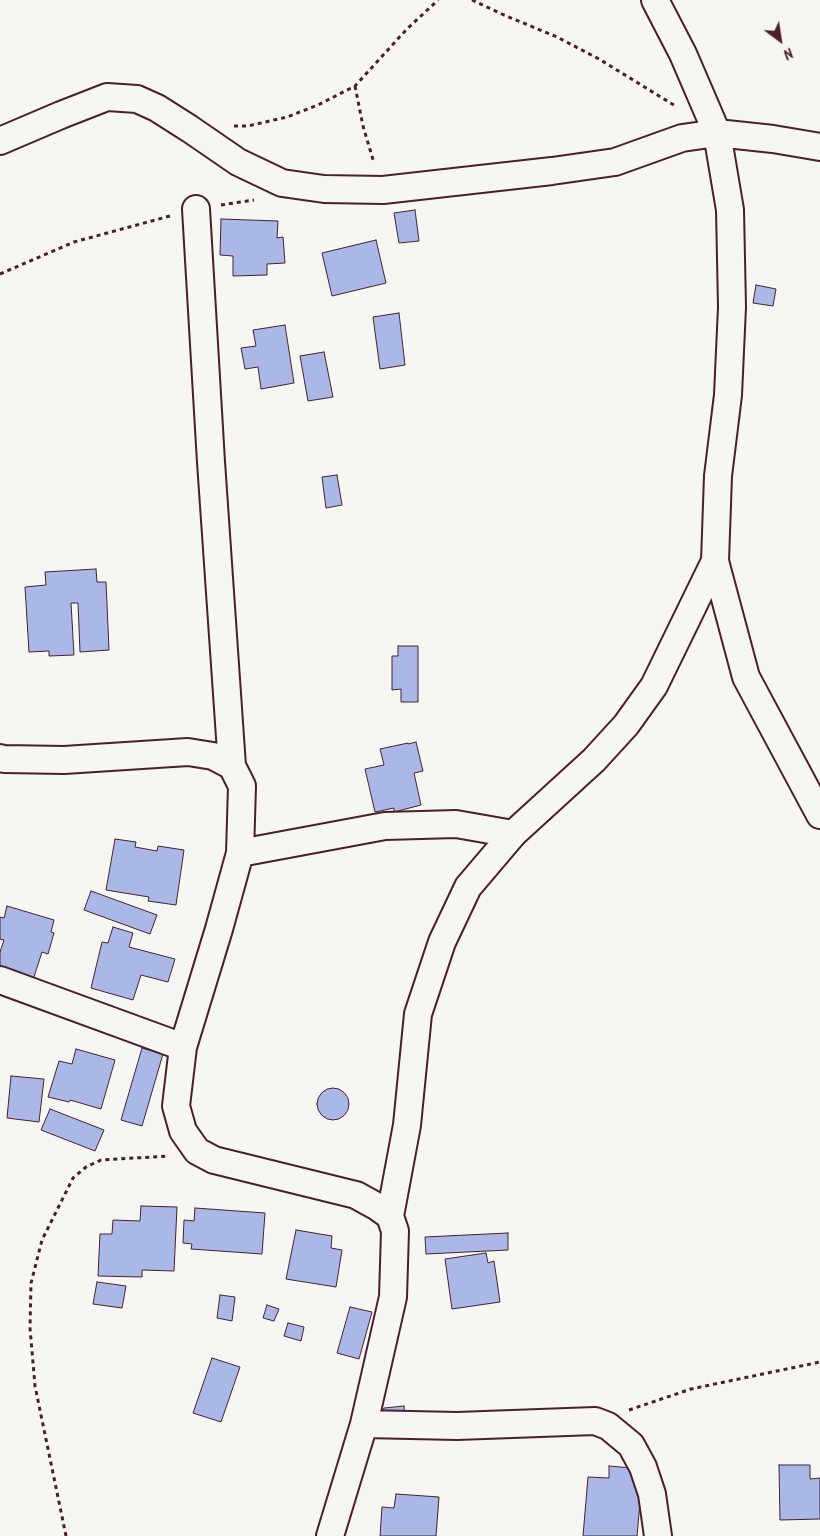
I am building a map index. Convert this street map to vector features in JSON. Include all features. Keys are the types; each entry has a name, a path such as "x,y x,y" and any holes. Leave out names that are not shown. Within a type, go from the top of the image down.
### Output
{"street":[{"path":"655,0 683,54 717,133 730,210 732,307 728,395 718,476 715,561 746,677 820,815"},
{"path":"0,141 107,97 137,99 157,108 238,162 282,183 324,189 383,190 615,162 682,138 717,133 773,139 820,147"},
{"path":"196,209 211,472 232,766 242,786 240,853 183,1047 176,1106 182,1131 197,1151 214,1160 356,1195 390,1216"},
{"path":"330,1536 364,1424 393,1297 395,1231 390,1216 407,1126 418,1014 442,942 468,888 513,834 594,760 626,725 654,686 715,561"},
{"path":"0,758 64,760 188,752 213,756 232,766"},
{"path":"240,853 384,826 456,824 513,834"},
{"path":"0,980 183,1047"},
{"path":"364,1424 457,1426 595,1421 608,1426 631,1445 643,1467 652,1494 658,1536"}],"path":[{"path":"190,129 248,126 287,118 355,86 406,30 438,0"},
{"path":"472,0 557,37 599,59 717,133"},
{"path":"355,86 369,150 383,190"},
{"path":"0,274 74,242 196,209 255,200"},
{"path":"66,1536 35,1386 30,1328 31,1282 42,1240 72,1178 86,1167 100,1160 161,1157 197,1151"},
{"path":"595,1421 690,1389 820,1362"}],"building":[{"path":"415,210 419,241 399,243 394,213"},
{"path":"221,219 278,221 277,238 283,237 285,263 267,264 267,275 233,276 233,256 220,255"},
{"path":"376,240 386,283 332,296 322,253"},
{"path":"756,285 776,289 773,306 753,303"},
{"path":"399,313 405,365 380,369 373,317"},
{"path":"285,325 294,383 261,389 258,367 245,369 241,348 256,346 253,330"},
{"path":"324,352 333,397 308,401 300,356"},
{"path":"337,475 342,505 326,508 322,477"},
{"path":"96,569 97,582 106,582 109,650 80,652 78,603 71,603 74,655 49,656 49,651 29,652 25,587 46,585 45,572"},
{"path":"398,646 418,646 418,702 401,702 401,689 392,690 392,656 398,656"},
{"path":"416,742 423,771 414,773 421,805 394,812 394,808 375,812 365,769 384,765 380,749"},
{"path":"115,839 136,842 135,847 157,851 158,846 184,850 176,905 148,901 149,897 106,890"},
{"path":"91,891 157,915 150,934 84,910"},
{"path":"7,906 54,920 51,932 54,933 48,954 42,952 33,980 0,970 0,952 4,940 0,939 0,917 4,918"},
{"path":"113,927 133,933 129,947 175,959 168,982 141,975 133,1000 91,988 102,942 108,943"},
{"path":"142,1048 163,1054 142,1126 121,1120"},
{"path":"76,1049 115,1060 101,1109 70,1100 69,1102 48,1097 59,1061 72,1064"},
{"path":"11,1076 44,1079 39,1122 7,1118"},
{"path":"333,1088 339,1089 344,1093 348,1098 348,1110 344,1115 339,1119 333,1120 327,1119 322,1115 318,1110 317,1104 318,1098 322,1093 327,1089"},
{"path":"50,1109 104,1130 95,1151 41,1130"},
{"path":"141,1206 177,1207 174,1271 142,1270 142,1277 98,1276 100,1234 112,1234 113,1220 140,1221"},
{"path":"195,1208 265,1213 262,1254 191,1249 192,1244 183,1243 184,1220 194,1221"},
{"path":"296,1230 332,1236 331,1248 342,1250 336,1287 286,1279"},
{"path":"508,1233 508,1250 426,1254 425,1237"},
{"path":"486,1253 488,1263 494,1261 500,1302 452,1309 445,1259"},
{"path":"97,1282 126,1286 122,1308 93,1304"},
{"path":"220,1295 235,1297 232,1321 217,1318"},
{"path":"267,1305 279,1309 274,1321 263,1318"},
{"path":"350,1307 372,1312 359,1359 337,1353"},
{"path":"288,1323 304,1327 301,1341 284,1336"},
{"path":"212,1358 240,1367 221,1422 193,1413"},
{"path":"404,1406 405,1420 380,1418 384,1408"},
{"path":"779,1465 810,1465 810,1479 820,1478 820,1519 780,1520"},
{"path":"609,1466 643,1469 637,1536 583,1536 588,1477 609,1478"},
{"path":"396,1494 439,1497 436,1536 380,1536 382,1507 394,1508"}]}
